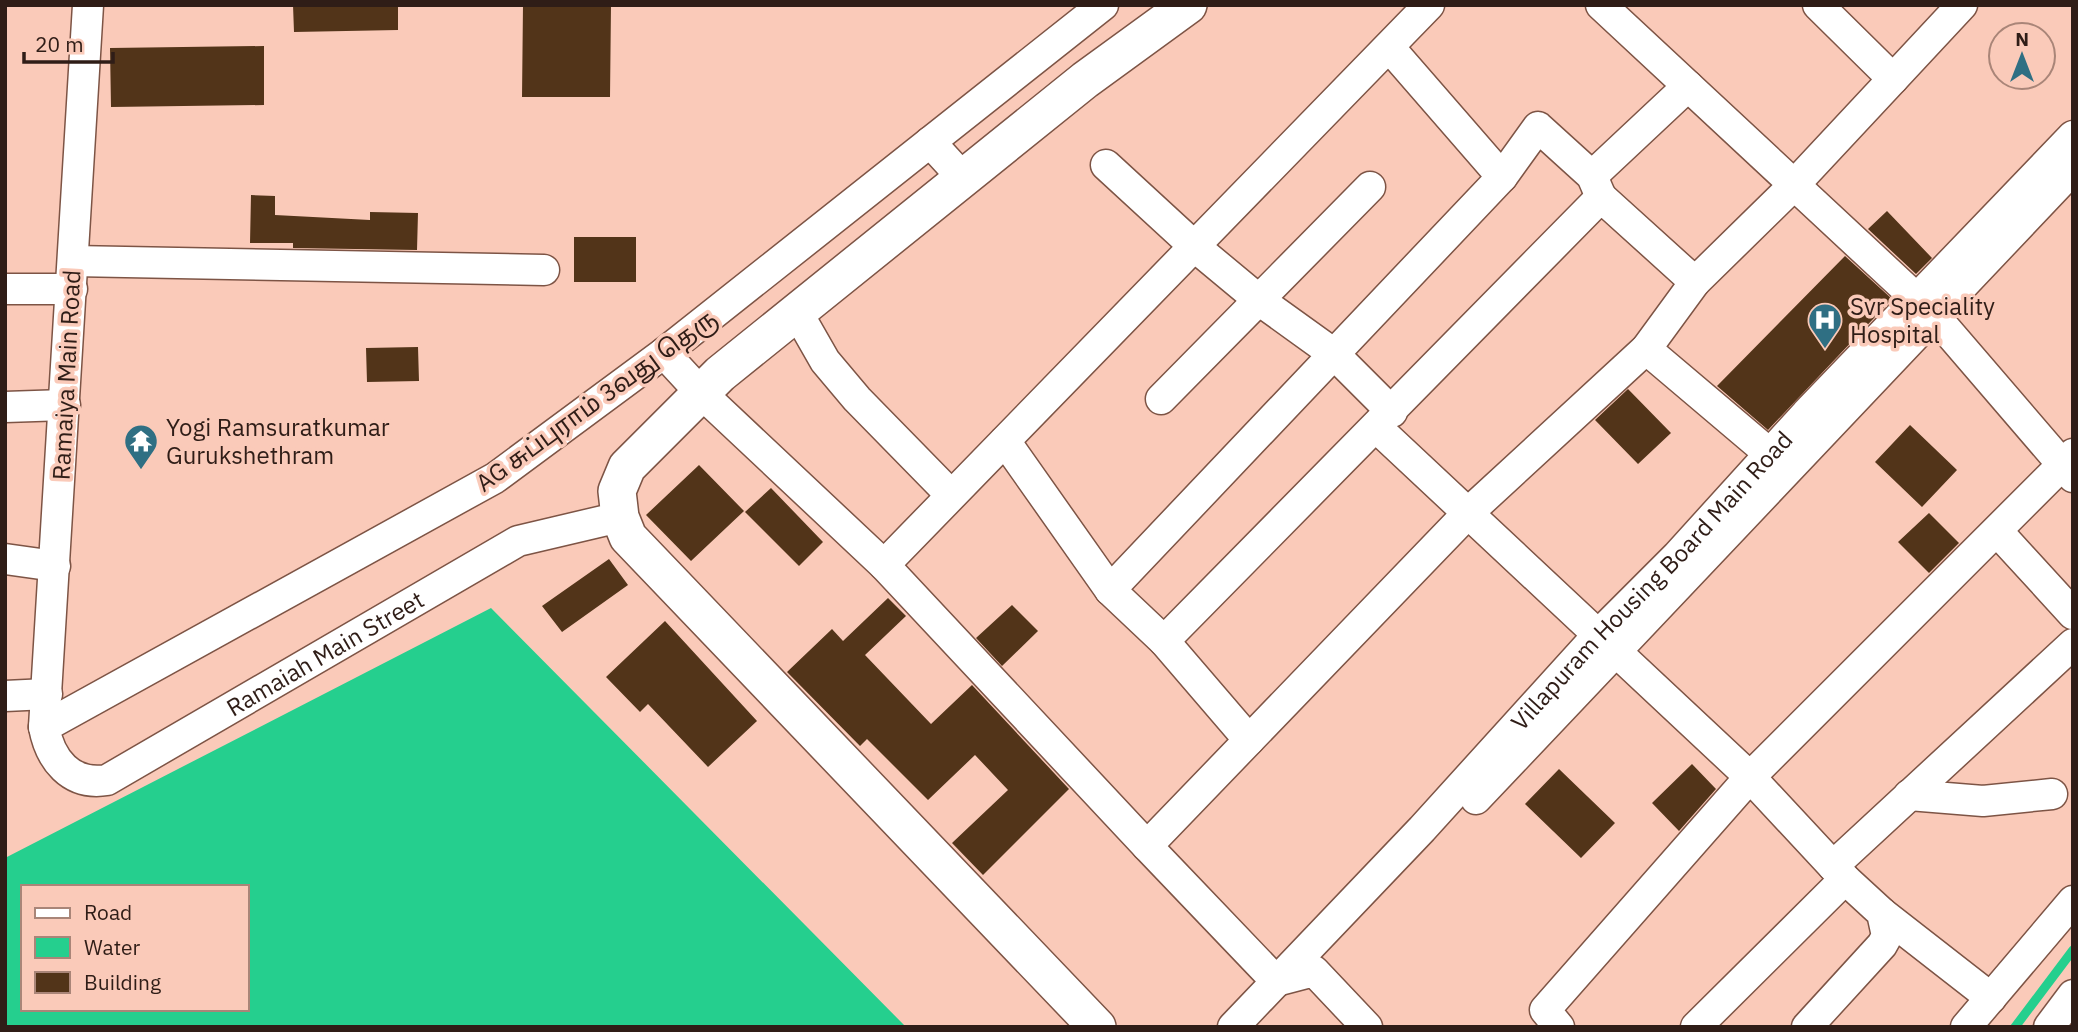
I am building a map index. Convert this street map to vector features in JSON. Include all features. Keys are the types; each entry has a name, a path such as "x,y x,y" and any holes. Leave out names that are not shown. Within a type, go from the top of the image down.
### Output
{"street":[{"name":"Ramaiya Main Road","path":"51,747 47,694 88,5"},
{"name":"AG சுப்புராம் 3வது தெரு","path":"51,747 495,478 682,372 1067,60 1103,5"},
{"path":"1097,1027 628,537 620,517 617,491 626,467 682,372 797,312 945,159 1067,60 1188,5"},
{"path":"884,565 1429,5"},
{"path":"1543,1021 1750,777 1997,531 2069,466 1925,308 1601,5"},
{"path":"1818,5 1894,79"},
{"path":"1147,846 1468,513 1646,349 1695,282 1794,185 1962,5"},
{"path":"1389,47 1502,177"},
{"path":"1164,641 1384,419 1688,86"},
{"path":"1110,590 1502,177 1538,127 1695,282"},
{"name":"Villapuram Housing Board Main Road","path":"1233,1027 1422,829 1606,645 1925,308 2073,136"},
{"path":"1106,165 1194,246 1259,300 1334,354 1384,419 1468,513 1750,777 1839,872 1882,913 1991,998"},
{"name":"Villapuram Housing Board Main Road","path":"1262,1027 1606,645 1677,556 1770,454 2073,169"},
{"path":"1161,399 1370,187"},
{"path":"5,289 72,275 544,270"},
{"path":"797,312 825,361 849,390 951,495"},
{"path":"1646,349 1770,454"},
{"path":"682,372 884,565 1276,981 1314,971 1367,1027"},
{"path":"5,407 65,405"},
{"path":"1005,441 1110,590 1164,641 1249,740"},
{"name":"Ramaiah Main Street","path":"51,747 81,779 93,782 107,780 518,541 620,517"},
{"path":"1997,531 2073,614"},
{"path":"5,559 55,566"},
{"path":"1696,1027 1909,795 2073,644"},
{"path":"5,696 47,694"},
{"path":"1909,795 1983,801 2052,794"},
{"path":"1966,1027 2073,901"},
{"path":"1807,1027 1882,945 1886,936 1882,913"},
{"path":"2049,1027 2073,995"}],"water":[{"path":"491,608 906,1027 5,1027 5,858"}],"building":[{"path":"293,5 398,5 398,30 294,32"},
{"path":"523,5 611,5 610,97 522,97"},
{"path":"264,46 264,105 111,107 110,48"},
{"path":"251,195 275,196 275,215 370,220 370,212 418,213 417,250 293,248 293,243 250,243"},
{"path":"1887,211 1932,258 1916,274 1868,229"},
{"path":"574,237 636,237 636,282 574,282"},
{"path":"1845,256 1892,299 1768,430 1717,386"},
{"path":"418,347 419,381 367,382 366,348"},
{"path":"1628,389 1671,433 1638,464 1595,420"},
{"path":"1910,425 1957,470 1922,507 1875,462"},
{"path":"699,465 744,511 691,561 646,515"},
{"path":"771,488 823,542 799,566 745,512"},
{"path":"1929,513 1959,543 1929,573 1898,542"},
{"path":"609,559 628,585 562,632 542,606"},
{"path":"888,598 906,616 865,655 931,724 972,685 1069,789 983,875 952,843 1008,790 975,755 928,800 867,739 860,746 787,672 832,629 843,641"},
{"path":"1012,605 1038,631 1002,666 976,638"},
{"path":"665,621 757,721 708,767 648,704 640,712 606,677"},
{"path":"1692,764 1716,789 1679,831 1652,803"},
{"path":"1559,769 1615,823 1581,858 1525,804"}],"waterway":[{"path":"2015,1027 2073,950"}],"place":[{"name":"Svr Speciality Hospital","path":"1825,350"},
{"name":"Yogi Ramsuratkumar Gurukshethram","path":"141,471"}]}
